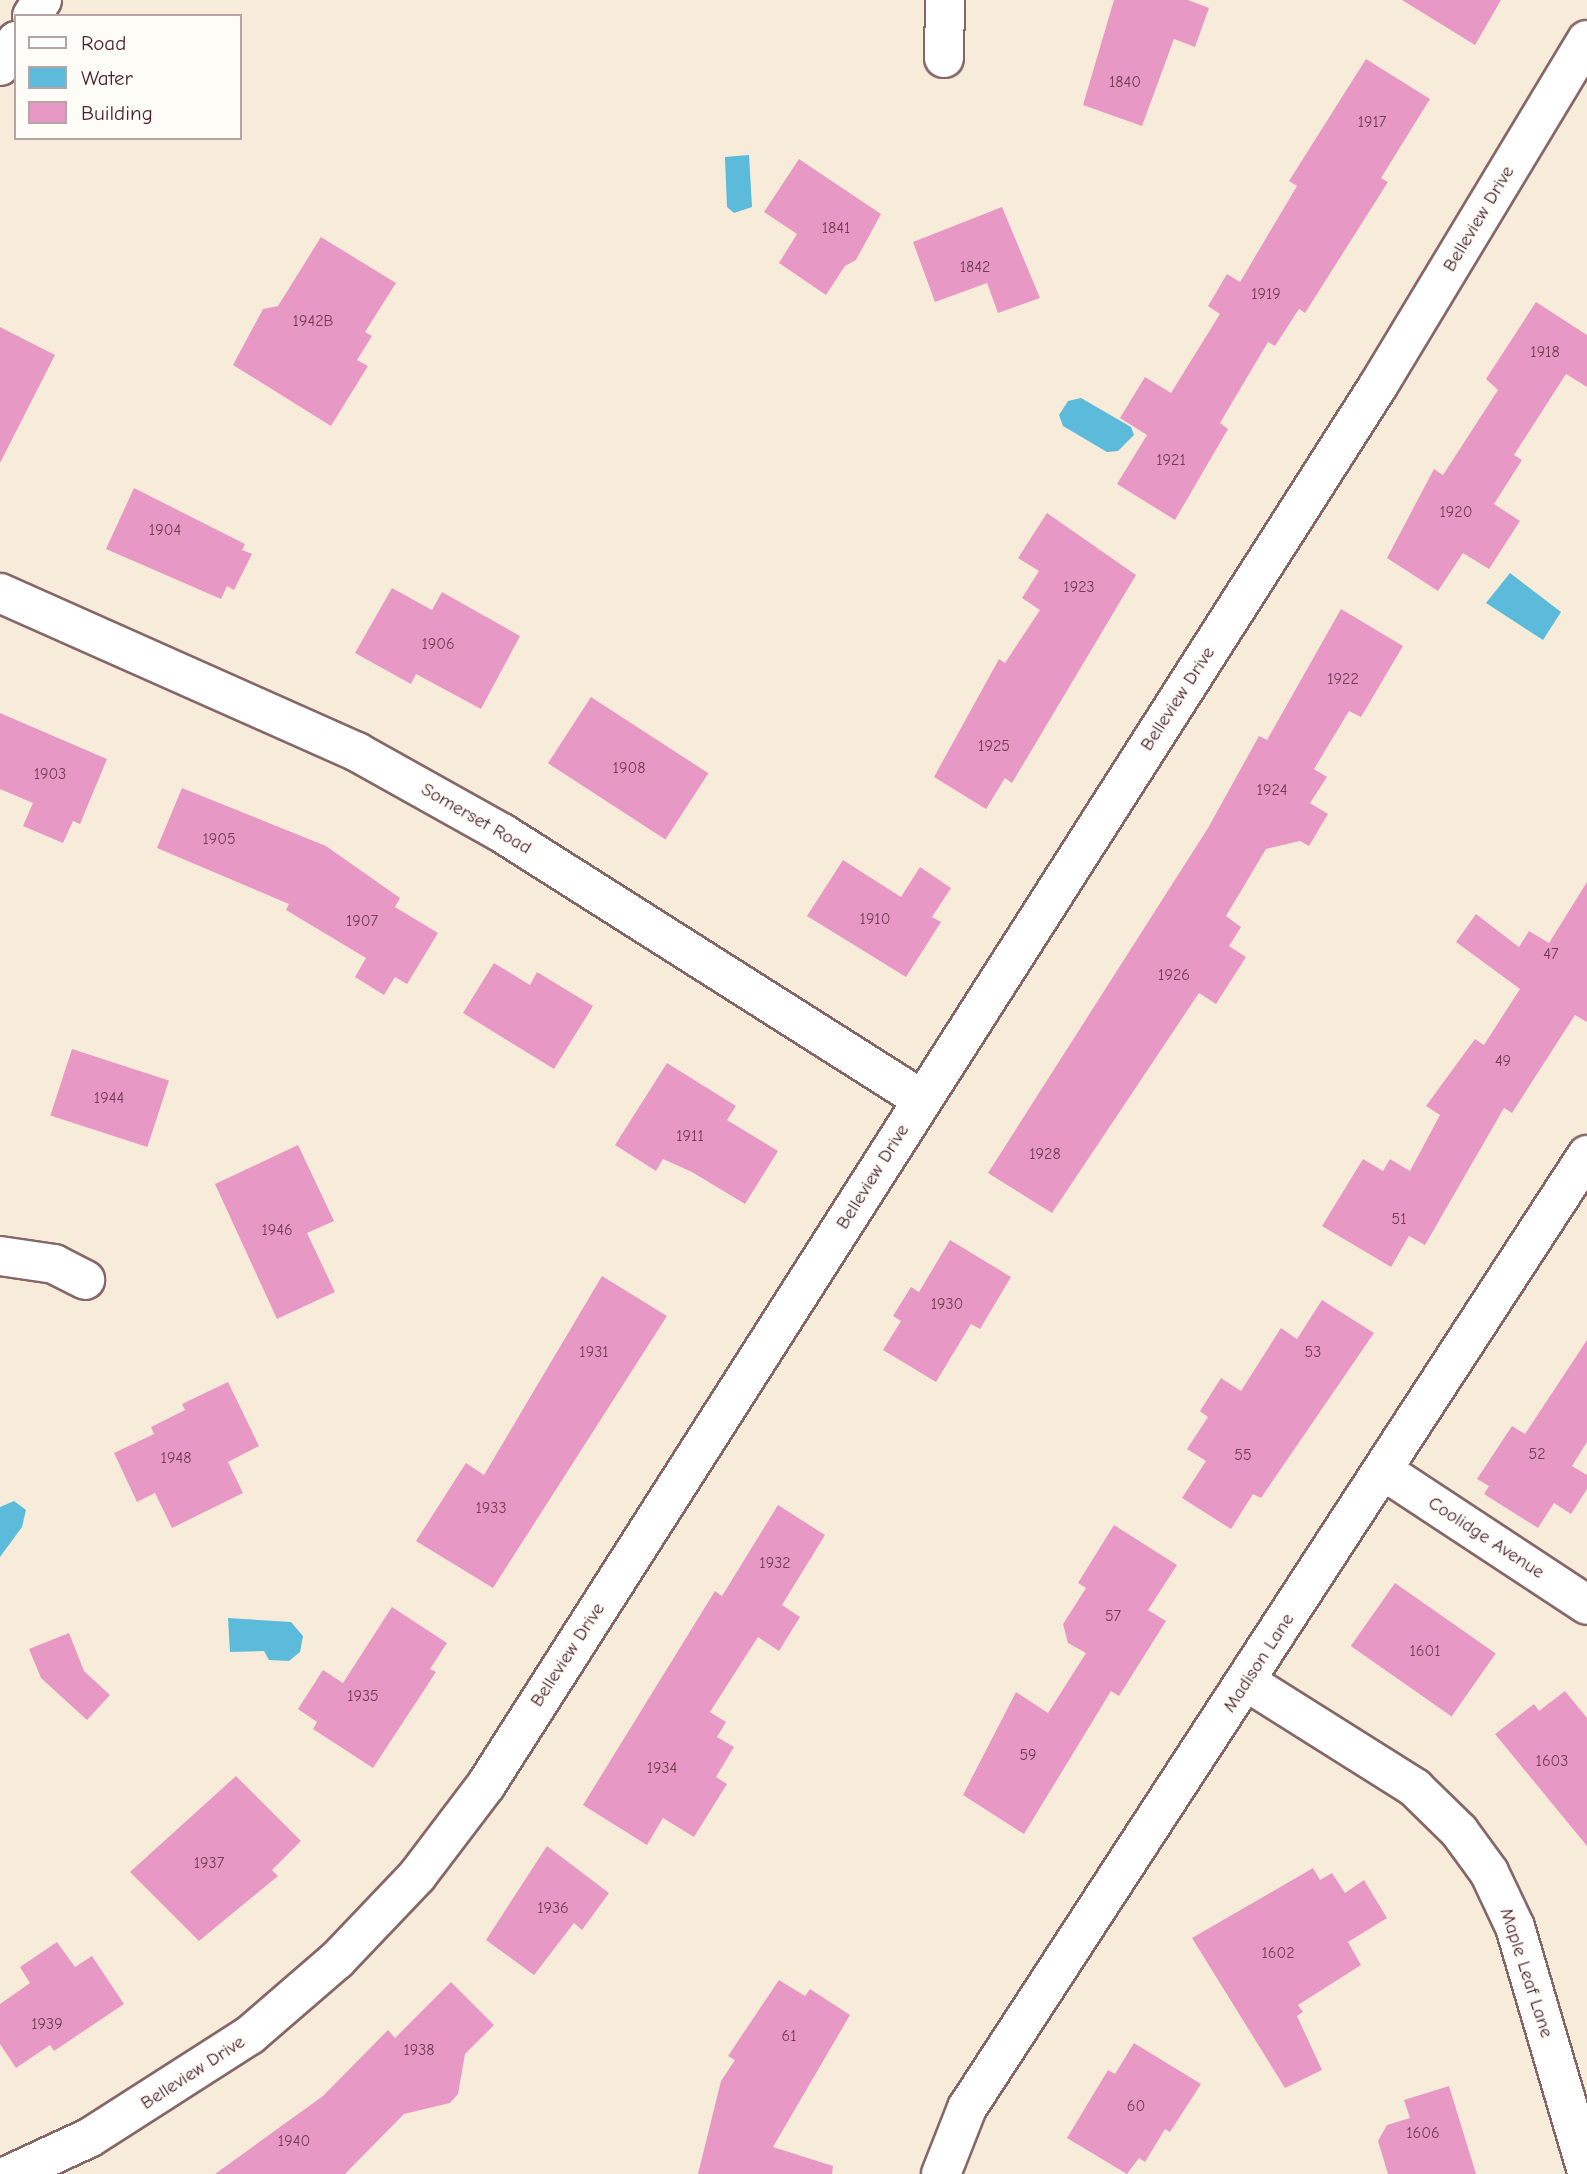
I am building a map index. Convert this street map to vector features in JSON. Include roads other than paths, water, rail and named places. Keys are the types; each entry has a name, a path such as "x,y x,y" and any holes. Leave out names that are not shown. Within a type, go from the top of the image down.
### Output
{"street":[{"path":"944,58 945,0"},
{"name":"Belleview Drive","path":"11,2174 89,2138 250,2035 337,1960 417,1876 494,1773 1370,398 1587,40"},
{"path":"0,66 14,44"},
{"name":"Somerset Road","path":"0,593 358,752 502,833 922,1100"},
{"name":"Madison Lane","path":"941,2174 967,2108 1247,1682 1587,1155"},
{"path":"0,1256 54,1264 85,1280"},
{"name":"Coolidge Avenue","path":"1384,1471 1587,1605"},
{"name":"Maple Leaf Lane","path":"1247,1682 1415,1788 1459,1831 1489,1872 1515,1927 1587,2172"}],"water":[{"path":"749,155 752,207 734,213 727,207 725,157"},
{"path":"1081,398 1131,427 1134,435 1118,451 1107,452 1063,426 1059,415 1068,401"},
{"path":"1510,573 1561,612 1543,640 1486,603"},
{"path":"14,1501 26,1510 22,1527 0,1557 0,1507"},
{"path":"228,1618 291,1622 303,1636 300,1652 289,1661 269,1660 264,1651 230,1652"}]}
